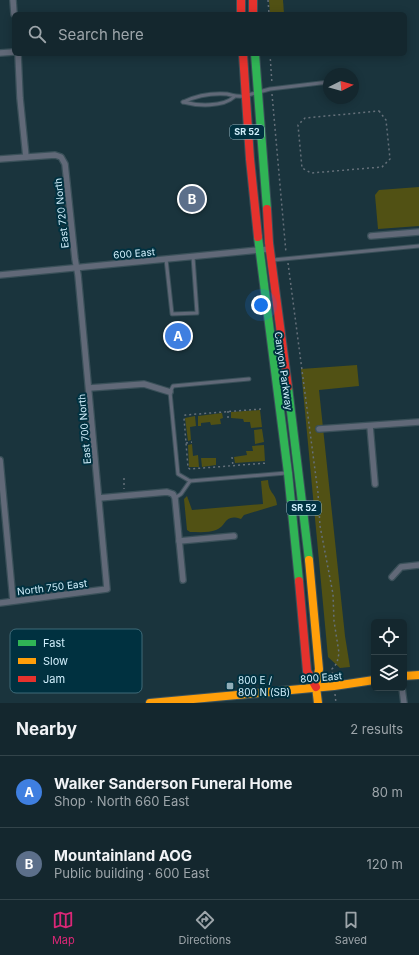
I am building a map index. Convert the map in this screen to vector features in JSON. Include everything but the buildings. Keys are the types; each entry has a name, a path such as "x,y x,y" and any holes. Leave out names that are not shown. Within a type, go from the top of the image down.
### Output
{"main road":[{"path":"241,0 241,12"},
{"path":"253,0 253,12"},
{"name":"Canyon Parkway","path":"243,56 258,250 288,473 307,671 316,687"},
{"name":"Canyon Parkway","path":"254,56 271,260 310,562 319,669 316,687 318,703"},
{"path":"407,676 419,675"},
{"name":"800 East","path":"150,703 371,680"}],"street":[{"path":"13,0 14,12"},
{"path":"0,53 12,52"},
{"path":"0,159 26,157 20,98 18,56"},
{"name":"East 720 North","path":"26,157 55,155 61,157 65,164 77,268"},
{"path":"371,236 419,232"},
{"name":"600 East","path":"0,275 270,249"},
{"name":"East 700 North","path":"77,268 107,590"},
{"path":"89,388 144,384 170,392"},
{"path":"317,430 419,422"},
{"path":"370,426 375,484"},
{"path":"0,460 13,601"},
{"path":"99,498 170,493 175,498 183,580"},
{"path":"179,541 234,536"},
{"path":"392,577 401,567 419,565"},
{"name":"North 750 East","path":"0,603 107,590"},
{"path":"402,691 404,703"}],"lane":[{"path":"234,97 229,102 194,105 183,102 195,97 228,94 234,97 245,96 272,88 323,83"},
{"path":"271,260 419,246"},
{"path":"166,259 172,314 197,313 192,257"},
{"path":"249,379 173,386 170,392 178,474 190,481 288,473"},
{"path":"175,498 184,491 190,481"}],"path":[{"path":"268,0 269,12"},
{"path":"270,56 287,259 318,493 320,526 333,594 334,621 338,653 337,663 332,669"},
{"path":"379,111 386,120 390,159 382,167 311,173 302,168 298,125 304,118 379,111"},
{"path":"262,409 186,415 184,418 188,468 190,470 267,463"},
{"path":"228,412 228,418"},
{"path":"310,432 317,430"},
{"path":"186,443 192,442"},
{"path":"232,457 233,466"},
{"path":"124,478 124,489"}],"shaded area":[{"path":"269,0 283,0 284,12 270,12"},
{"path":"419,187 419,226 378,229 375,195 379,190"},
{"path":"357,365 359,386 319,390 345,636 350,667 340,668 328,657 301,369"},
{"path":"260,410 262,427 251,428 250,422 244,422 243,419 231,418 231,412"},
{"path":"222,413 223,418 220,419 221,424 211,425 210,422 201,423 201,426 198,426 198,416"},
{"path":"195,416 196,426 190,427 191,440 188,441 185,418"},
{"path":"262,429 264,442 255,444 254,430"},
{"path":"192,444 193,456 198,455 199,467 189,467 188,445"},
{"path":"264,445 265,461 235,463 234,457 247,455 246,451 253,451 252,446"},
{"path":"201,458 216,458 216,465 202,467"},
{"path":"268,480 277,505 244,515 241,519 231,518 220,528 213,531 190,532 187,530 184,499 187,496 192,510 263,504 261,481"}],"traffic: fast":[{"path":"255,56 267,209"},
{"path":"258,237 288,473 299,581"},
{"path":"288,387 309,560"}],"traffic: slow":[{"path":"309,560 319,669 316,687 318,703"},
{"path":"407,676 419,675"},
{"path":"150,703 334,686 371,680"}],"traffic: jam":[{"path":"241,0 241,12"},
{"path":"253,0 253,12"},
{"path":"243,56 250,159 258,237"},
{"path":"267,209 269,243 288,387"},
{"path":"299,581 307,671 316,687"}],"place":[{"name":"Mountainland AOG","path":"192,199"},
{"name":"Walker Sanderson Funeral Home","path":"178,336"},
{"name":"800 E / 800 N (SB)","path":"230,686"}]}
